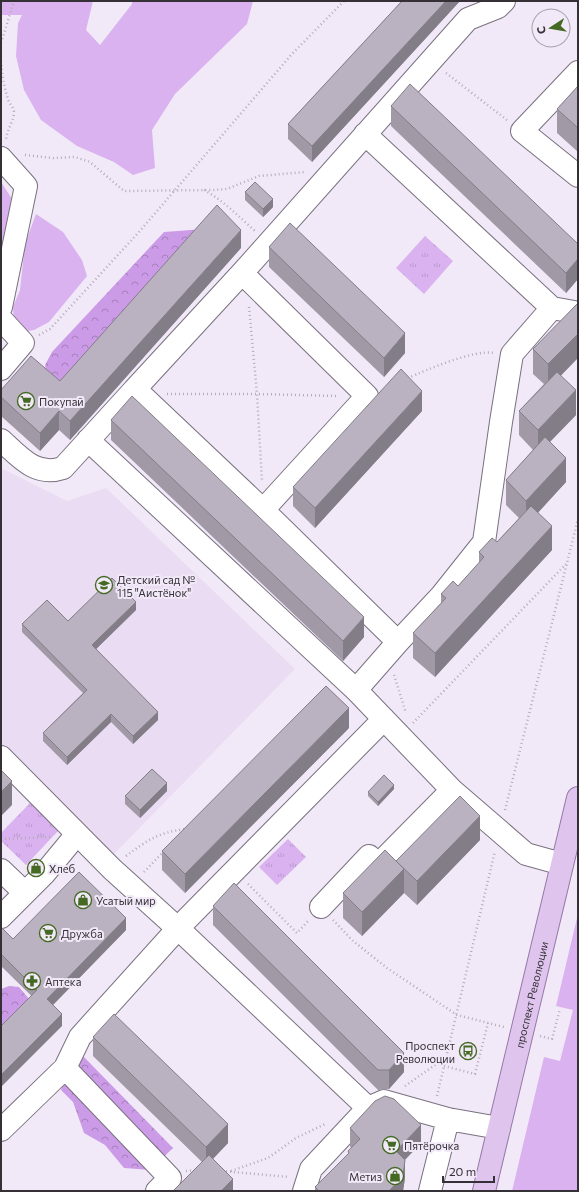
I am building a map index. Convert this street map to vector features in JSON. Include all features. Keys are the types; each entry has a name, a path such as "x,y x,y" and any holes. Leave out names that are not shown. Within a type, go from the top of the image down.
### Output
{"main road":[{"name":"проспект Революции","path":"484,1191 578,798"}],"lane":[{"path":"1,440 26,463 38,469 53,472 63,468 135,389 244,275 268,244 468,19 498,7 504,1"},
{"path":"578,72 522,131 578,176"},
{"path":"365,134 552,308 574,312 578,315"},
{"path":"1,306 26,186 4,158"},
{"path":"244,275 367,396 263,510"},
{"path":"356,690 441,596 484,542 512,354 552,308"},
{"path":"1,319 23,343 1,369"},
{"path":"135,389 263,510 393,648"},
{"path":"88,440 356,690 384,719 405,731 452,790 526,854 562,864"},
{"path":"1,1130 65,1068 80,1037 178,928 384,719"},
{"path":"1,757 76,835 112,869 376,1105 499,1128"},
{"path":"321,907 369,856 378,865 452,790"},
{"path":"1,917 44,874 76,835"},
{"path":"1,870 24,894"},
{"path":"65,1068 162,1183"},
{"path":"306,1185 311,1169 376,1105"},
{"path":"430,1191 448,1119"}],"path":[{"path":"1,43 14,1"},
{"path":"23,343 50,328 139,232 292,54 344,1"},
{"path":"1,61 8,101 13,108 14,114 6,137 4,158 75,157 90,162 124,191 227,189 259,176 307,171"},
{"path":"430,61 522,131"},
{"path":"203,190 218,198 228,206 268,244"},
{"path":"244,275 257,394 263,510"},
{"path":"405,731 567,564"},
{"path":"393,648 405,731"},
{"path":"179,835 190,824"},
{"path":"112,869 122,859 156,835 169,831 185,830"},
{"path":"1,839 76,835"},
{"path":"131,886 169,846"},
{"path":"234,871 297,933 321,907 354,940 387,968 457,1015"},
{"path":"444,1066 476,1074 488,1023"},
{"path":"376,1105 446,1058"},
{"path":"231,1171 268,1158 296,1138 332,1122"},
{"path":"162,1183 192,1170 199,1170"},
{"path":"218,1171 231,1171 306,1185"}],"shaded area":[{"name":"Детский сад № 115 \"Аистёнок\"","path":"1,468 67,501 106,488 295,669 112,856 1,743"}],"green space":[{"path":"1,1 93,1 86,30 100,45 132,4 132,1 253,1 247,24 175,94 152,130 155,168 133,175 114,162 77,146 41,120 24,90 16,56 18,23 22,15 1,15"},
{"path":"1,182 14,202 1,266"},
{"path":"36,214 63,232 82,260 87,276 49,322 34,330 21,332 14,324 13,307 20,290 25,244"},
{"path":"205,229 65,386 47,379 45,365 52,352 164,232"},
{"path":"425,236 453,261 424,294 396,268"},
{"path":"30,803 59,830 26,865 1,841 1,833"},
{"path":"288,839 306,857 277,885 259,867"},
{"path":"578,914 578,1191 512,1191 544,1057 560,1061 573,1010 556,1006"},
{"path":"9,986 19,987 30,1000 1,1030 1,989"},
{"path":"82,1055 173,1148 150,1170 124,1168 105,1145 84,1133 73,1102 61,1090 70,1067"}],"building":[{"path":"402,1 446,1 312,146 288,124"},
{"path":"410,84 578,244 578,259 566,273 391,106"},
{"path":"578,86 578,128 557,109"},
{"path":"255,182 273,199 263,209 245,192"},
{"path":"217,205 241,230 70,421 59,411 40,433 1,397 1,390 31,356 60,381"},
{"path":"290,223 405,333 384,358 269,247"},
{"path":"578,303 578,334 548,364 533,349"},
{"path":"401,369 422,391 315,508 293,487"},
{"path":"557,372 576,390 538,430 519,411"},
{"path":"132,396 364,617 343,641 111,420"},
{"path":"545,437 566,458 526,501 506,480"},
{"path":"531,506 552,526 435,653 413,633 446,598 441,594 453,581 458,586 484,557 479,552 492,538 497,542"},
{"path":"112,578 136,602 92,645 158,712 133,736 111,714 67,757 43,733 87,690 22,624 47,600 68,621"},
{"path":"326,686 349,708 185,874 162,851"},
{"path":"152,769 167,783 140,810 125,796"},
{"path":"1,770 12,781 1,792"},
{"path":"384,775 394,785 378,802 368,792"},
{"path":"460,796 480,816 417,881 396,861"},
{"path":"385,850 404,869 362,912 343,893"},
{"path":"79,872 126,918 47,999 62,1014 1,1075 1,1026 37,990 1,954 1,929 2,928 13,939"},
{"path":"234,883 404,1053 389,1070 378,1070 213,906"},
{"path":"114,1014 228,1124 206,1147 93,1037"},
{"path":"385,1096 394,1099 421,1125 396,1151 405,1160 403,1176 389,1191 319,1191 315,1187 349,1153 348,1151 360,1139 350,1128 375,1101"},
{"path":"209,1155 233,1179 221,1191 173,1191"}],"place":[{"name":"Покупай","path":"26,401"},
{"name":"Детский сад № 115 \"Аистёнок\"","path":"104,585"},
{"name":"Хлеб","path":"36,868"},
{"name":"Усатый мир","path":"83,900"},
{"name":"Дружба","path":"48,933"},
{"name":"Аптека","path":"32,981"},
{"name":"Проспект Революции","path":"468,1051"},
{"name":"Пятёрочка","path":"391,1145"},
{"name":"Метиз","path":"395,1176"}]}
